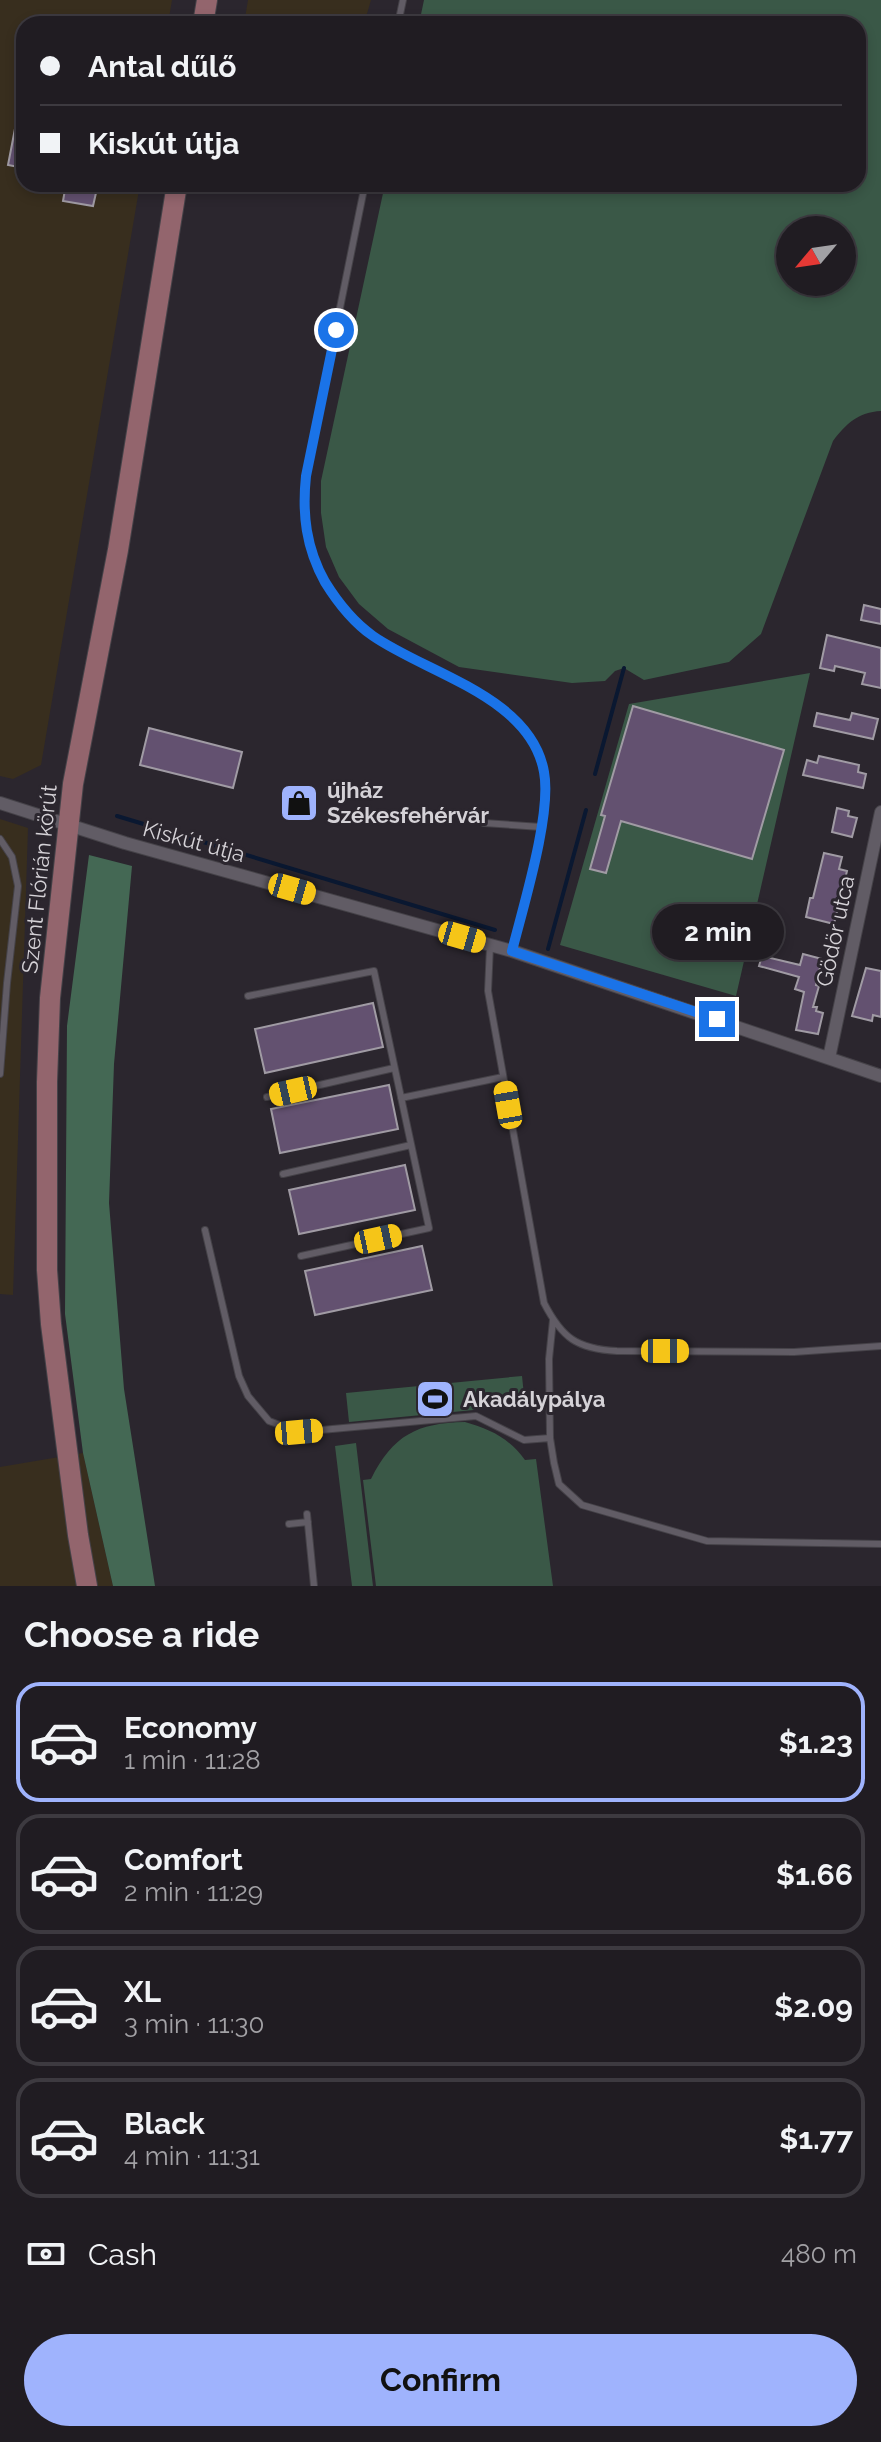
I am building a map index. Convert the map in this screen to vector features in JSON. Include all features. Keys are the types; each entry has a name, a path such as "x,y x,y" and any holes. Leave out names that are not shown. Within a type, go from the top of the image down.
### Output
{"main road":[{"name":"Szent Flórián körút","path":"87,1586 51,1324 47,1257 48,1034 68,825 96,653 118,550 176,192"}],"street":[{"name":"Kiskút útja","path":"0,803 512,951 881,1076"},
{"name":"Gödör utca","path":"829,1058 881,812"}],"lane":[{"path":"363,192 306,476 303,499 309,546 334,597 351,618 371,635 495,703 514,717 528,734 544,770 546,793 512,951"},
{"path":"484,823 541,827"},
{"path":"0,839 12,857 18,886 3,983 0,1074"},
{"path":"490,946 488,991 544,1303 565,1335 581,1345 598,1350 794,1352 881,1346"},
{"path":"248,996 374,971 429,1228 301,1256"},
{"path":"267,1097 394,1068"},
{"path":"401,1098 503,1077"},
{"path":"283,1174 411,1145"},
{"path":"205,1230 239,1376 248,1396 269,1421 299,1432 476,1416 524,1440 550,1438"},
{"path":"553,1320 549,1359 550,1438 559,1484 582,1505 717,1542 881,1544"},
{"path":"289,1524 308,1518 314,1586"}],"shaded area":[{"path":"0,0 172,0 169,16 16,16 16,192 139,192 41,765 13,779 0,776"},
{"path":"248,0 371,0 366,16 245,16"},
{"path":"0,819 28,828 13,1295 0,1294"},
{"path":"83,1453 113,1586 0,1586 0,1467"}],"green space":[{"path":"424,0 881,0 881,411 853,420 833,441 761,634 729,662 644,680 624,668 615,671 605,681 572,683 459,667 388,629 359,604 339,577 326,547 321,513 321,481 383,192 866,192 866,16 421,16"},
{"path":"810,673 736,996 560,945 629,704"},
{"path":"89,855 132,866 114,1064 109,1203 124,1389 155,1586 113,1586 83,1453 65,1314 67,1026"},
{"name":"Akadálypálya","path":"522,1376 525,1405 349,1422 346,1393"},
{"path":"465,1422 498,1435 525,1460 536,1459 553,1586 376,1586 363,1480 371,1479 388,1452 408,1434 433,1425"},
{"path":"356,1443 373,1586 352,1586 335,1446"}],"building":[{"path":"16,124 16,166 8,165"},
{"path":"65,192 96,192 93,206 63,201"},
{"path":"864,605 881,609 881,624 861,620"},
{"path":"827,635 881,648 881,688 862,684 865,673 835,666 834,671 820,668"},
{"path":"633,706 784,750 752,859 621,821 606,873 590,869 605,816 601,815"},
{"path":"817,713 850,720 852,713 878,719 873,739 814,726"},
{"path":"149,728 242,752 233,788 140,765"},
{"path":"819,756 859,765 858,772 866,774 863,788 803,775 807,760 817,763"},
{"path":"837,808 849,811 848,816 857,818 852,837 832,832"},
{"path":"824,853 842,857 839,869 847,871 834,924 806,917"},
{"path":"803,954 822,959 813,1007 823,1013 818,1034 796,1030 804,992 795,989 799,977 759,966 762,956 800,965"},
{"path":"866,968 881,971 881,1017 873,1015 872,1021 852,1016"},
{"path":"373,1003 383,1047 265,1073 255,1029"},
{"path":"389,1085 398,1129 280,1153 271,1109"},
{"path":"405,1165 415,1210 299,1234 289,1190"},
{"path":"422,1246 432,1290 315,1315 305,1271"}],"waterway":[{"path":"595,774 624,668"},
{"path":"548,949 586,810"},
{"path":"117,816 495,930"}],"place":[{"name":"újház Székesfehérvár","path":"299,803"},
{"name":"Akadálypálya","path":"435,1399"}],"route":[{"path":"336,330 303,499 309,546 334,597 351,618 396,651 495,703 514,717 537,750 544,770 546,793 512,951 717,1019"}]}
